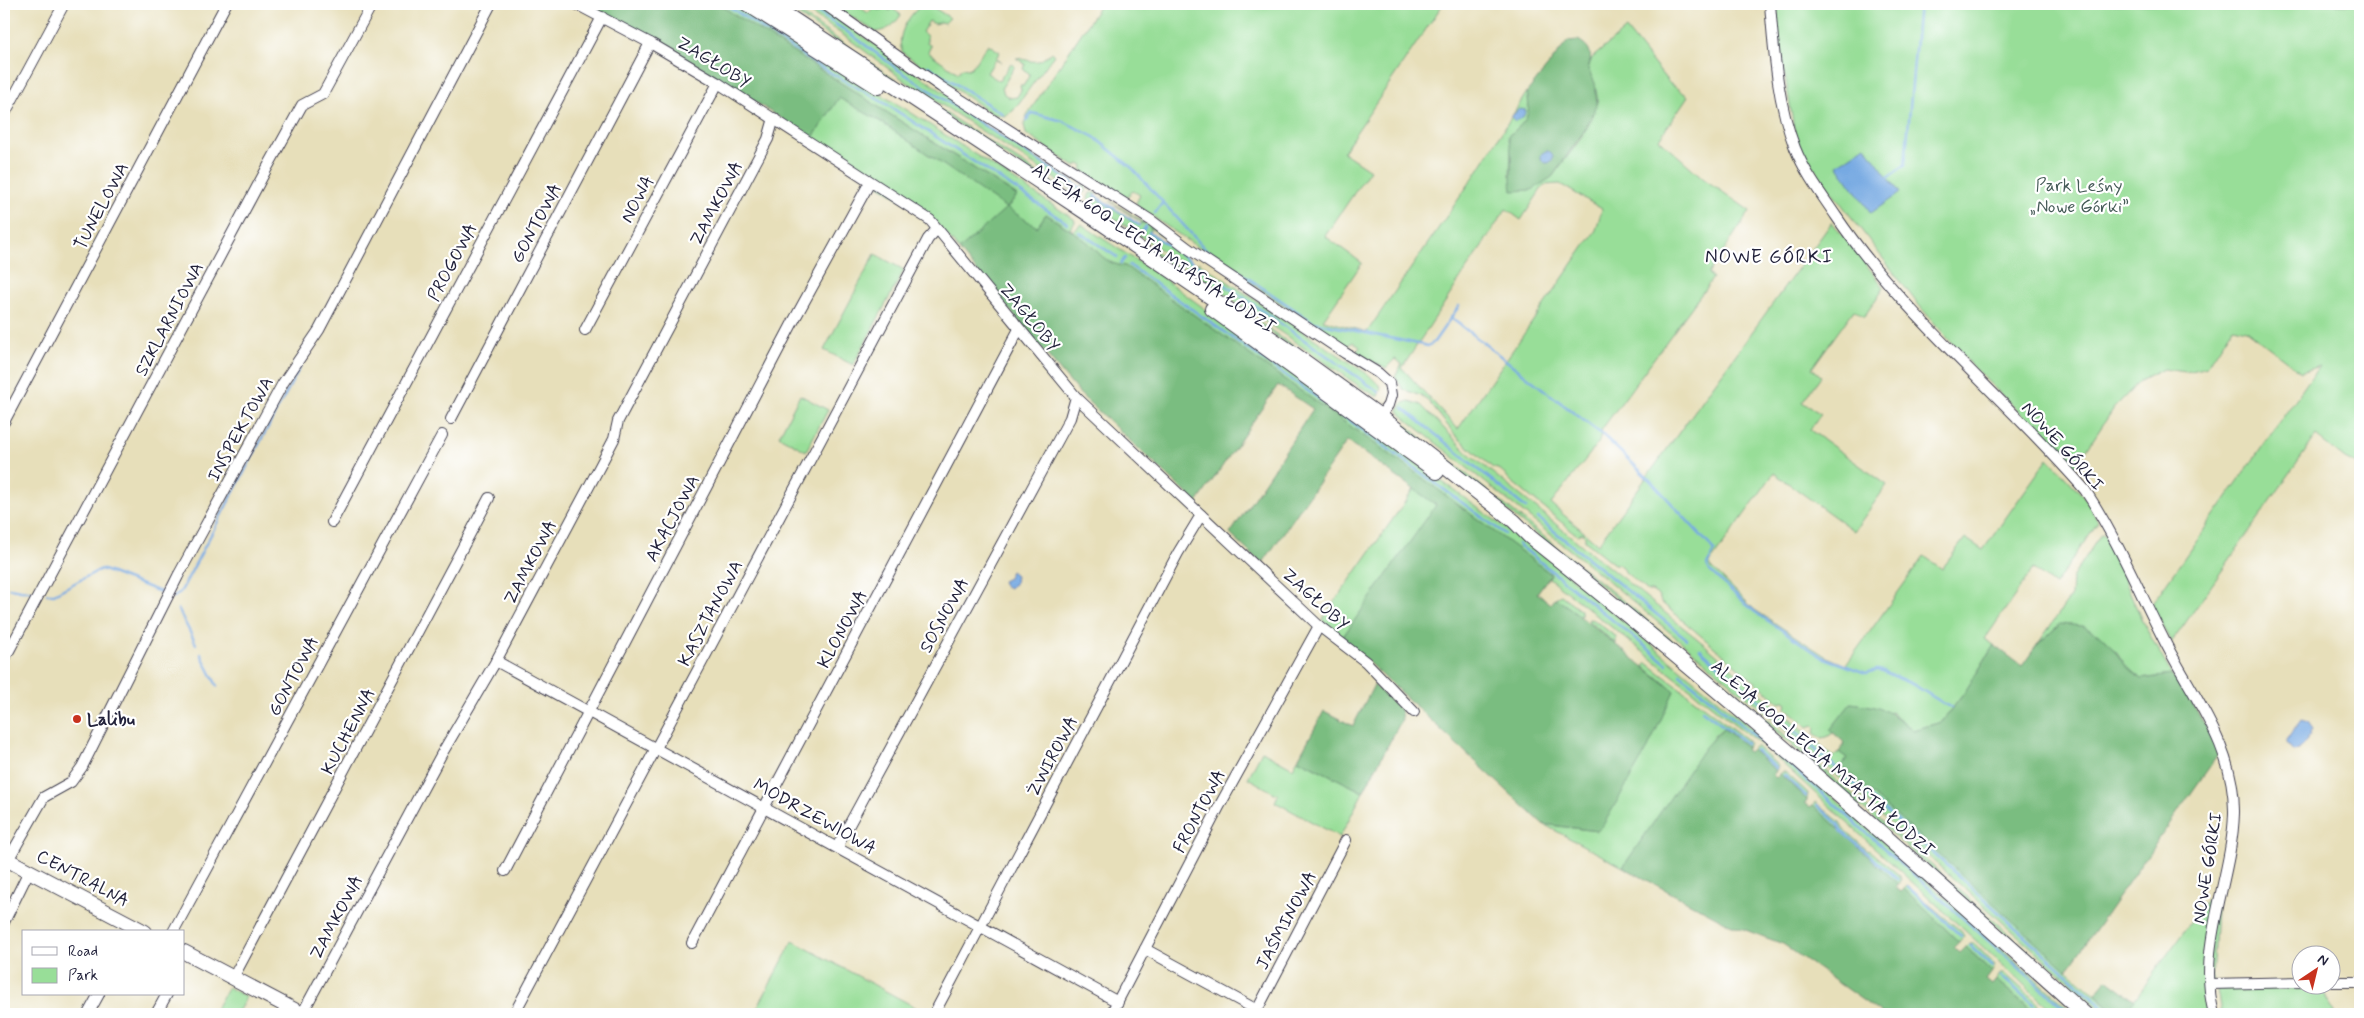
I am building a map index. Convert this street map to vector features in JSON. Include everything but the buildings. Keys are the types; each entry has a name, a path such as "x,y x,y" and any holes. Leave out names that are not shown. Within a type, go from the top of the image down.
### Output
{"main road":[{"name":"ALEJA 600-LECIA MIASTA ŁODZI","path":"747,4 893,96 1172,280 1376,421 1514,521 1530,537 1690,666 1804,763 2085,1014"},
{"name":"ALEJA 600-LECIA MIASTA ŁODZI","path":"770,4 1290,351 1376,421"},
{"name":"CENTRALNA","path":"6,859 138,930"},
{"path":"185,956 233,978 302,1014"}],"street":[{"path":"4,116 64,4"},
{"name":"TUNELOWA","path":"4,422 226,4"},
{"name":"SZKLARNIOWA","path":"4,660 302,105 323,94 372,4"},
{"name":"INSPEKTOWA","path":"6,859 44,797 71,782 82,767 178,576 287,377 319,330 491,4"},
{"name":"ZAGŁOBY","path":"576,4 650,43 718,83 923,215 1076,397 1319,626 1366,662 1414,712"},
{"path":"824,4 941,87 1152,220 1189,249 1378,373 1389,383 1391,395 1388,405 1376,421"},
{"name":"NOWE GÓRKI","path":"1770,4 1781,98 1790,136 1805,170 1851,239 1893,290 2085,490 2105,520 2167,645 2210,720 2222,745 2231,777 2234,813 2232,835 2214,923 2210,984 2214,1014"},
{"name":"PROGOWA","path":"332,522 602,17"},
{"name":"GONTOWA","path":"451,418 650,43"},
{"name":"NOWA","path":"585,330 718,83"},
{"name":"ZAMKOWA","path":"302,1014 441,756 496,661 601,464 614,439 618,421 768,139 774,118"},
{"name":"AKACJOWA","path":"505,871 793,322 870,182"},
{"name":"KASZTANOWA","path":"514,1014 923,248 937,230"},
{"name":"KLONOWA","path":"692,943 1019,329"},
{"name":"SOSNOWA","path":"837,847 1070,418 1076,397"},
{"name":"GONTOWA","path":"173,930 442,435"},
{"name":"KUCHENNA","path":"233,978 489,498"},
{"name":"ŻWIROWA","path":"934,1014 1178,552 1201,515"},
{"name":"FRONTOWA","path":"1111,1014 1220,805 1319,626"},
{"name":"MODRZEWIOWA","path":"496,661 766,807 1118,1002"},
{"name":"JAŚMINOWA","path":"1256,1012 1346,840"},
{"path":"4,922 29,871"},
{"path":"1145,949 1256,1012"},
{"path":"2210,984 2292,982"},
{"path":"2342,982 2360,982"},
{"path":"88,1014 98,996"},
{"path":"156,1014 166,996"}],"green space":[{"path":"585,4 718,4 1017,196 1007,208 1037,227 1046,214 1086,241 1108,261 1125,266 1409,468 1551,574 1537,593 1550,604 1555,598 1567,606 1674,691 1648,748 1602,827 1597,831 1543,824 1342,638 1436,505 1347,441 1262,564 1230,534 1313,409 1278,385 1197,503 1079,393 959,250 1006,208 878,120 839,98 812,139 700,68"},
{"path":"718,4 735,4 828,64 904,108 1074,219 1075,222 1070,229 1074,231 1081,224 1160,276 1551,561 1822,787 2075,1014 2056,1014 1769,751 1549,578 1551,574 1409,468 1125,266 1108,261 1086,241 1046,214 1037,227 959,250 938,225 812,139 839,97 878,120 1007,208 1016,195"},
{"path":"782,4 787,4 910,90 1107,218 1374,401 1368,402 1196,281 888,78"},
{"path":"796,4 816,4 967,108 964,113 1080,188 1083,184 1085,192 1077,193 905,81 846,37"},
{"path":"831,4 855,4 868,13 873,8 879,10 886,8 890,11 892,8 901,15 891,26 876,32"},
{"path":"924,4 928,4 950,18 945,23 935,24 929,21 922,32 927,36 927,43 931,46 928,52 958,73 962,68 968,69 972,67 988,44 1000,52 996,58 1001,62 995,60 987,73 999,81 1011,63 1015,66 1002,87 1004,94 1010,98 1017,97 1021,90 1020,85 1024,85 1030,74 1023,69 1025,64 1016,58 1038,61 1051,52 1054,55 1013,111 1004,116 992,114 903,53 901,40 905,26 914,13"},
{"path":"1101,4 1443,4 1343,152 1370,170 1325,236 1362,263 1323,320 1367,332 1475,175 1527,92 1529,107 1526,118 1508,136 1511,146 1510,176 1552,177 1583,135 1593,116 1597,102 1597,93 1588,69 1592,58 1626,29 1669,83 1688,96 1659,139 1704,179 1750,211 1708,274 1713,278 1602,429 1599,442 1551,504 1598,544 1832,222 1884,287 1864,317 1854,310 1812,368 1821,376 1802,402 1821,414 1810,430 1887,485 1854,531 1774,473 1710,563 1711,567 1755,610 1825,656 1846,665 1924,556 1942,569 1965,538 1983,550 2048,458 2088,501 2098,522 2055,585 2033,569 1985,639 1994,645 1965,692 1942,722 1913,730 1891,712 1830,730 1833,733 1821,738 1814,733 1816,728 1813,725 1808,727 1786,708 1787,703 1784,701 1779,702 1661,602 1659,596 1652,591 1648,591 1618,564 1614,564 1585,541 1585,536 1582,533 1577,535 1506,477 1501,470 1493,468 1456,436 1429,402 1421,396 1403,389 1395,376 1402,364 1395,359 1386,368 1358,355 1356,353 1360,347 1353,342 1345,347 1137,206 1136,203 1140,195 1133,191 1125,198 1082,171 1083,166 1079,164 1075,167 1026,134 1024,125 1027,115","holes":["1560,184 1602,209 1596,230 1458,429 1402,368 1506,209 1521,220 1544,185"]},
{"name":"Park Leśny „Nowe Górki”","path":"1777,4 2360,4 2360,467 2345,459 2316,436 2172,642 2151,605 2319,366 2301,372 2246,330 2233,327 2207,367 2186,372 2163,369 2140,381 2114,408 2075,467 1970,364 1917,303 1797,146 1778,35"},
{"path":"1578,40 1590,52 1588,69 1595,83 1597,105 1585,130 1552,177 1532,190 1512,191 1511,149 1508,136 1526,118 1529,107 1527,92 1568,41"},
{"path":"1090,193 1097,193 1094,197 1139,226 1141,223 1144,224 1110,201 1152,227 1179,248 1149,227 1151,230 1149,233 1196,265 1198,262 1369,375 1381,387 1378,397 1359,386 1091,202 1088,198"},
{"path":"875,254 904,270 853,365 824,350"},
{"path":"800,395 828,410 806,451 779,436"},
{"path":"1409,401 1421,405 1468,453 1705,645 1834,757 1839,752 1847,758 1841,766 2117,1014 2106,1014 1771,717 1611,583 1401,415 1398,410 1403,403"},
{"path":"1396,417 1731,688 2099,1014 2095,1014 1743,702 1588,575 1400,426"},
{"path":"1414,489 1437,505 1342,638 1322,620"},
{"path":"2101,534 2106,535 2142,621 2172,675 2141,679 2126,666 2116,651 2060,624 2037,645 2071,596 2072,578"},
{"path":"1561,595 1581,610 1581,616 1555,598"},
{"path":"1589,619 1594,620 1616,637 1616,644 1588,621"},
{"path":"2060,624 2083,626 2106,639 2126,666 2141,679 2172,675 2184,688 2220,752 2067,970 1841,766 1847,758 1839,752 1845,743 1830,730 1851,703 1871,706 1885,711 1913,730 1942,722 1965,692 1994,645 2022,666 2037,645"},
{"path":"1647,663 1749,743 1747,747 1723,728 1715,735 1623,867 1543,824 1597,831 1674,691 1644,666"},
{"path":"1374,685 1400,709 1402,719 1363,792 1298,759 1324,711 1353,726"},
{"path":"1723,728 1747,747 1745,750 1748,752 1751,749 1776,771 1773,775 1776,778 1780,774 1807,800 1805,803 1810,807 1813,805 1898,884 1895,887 1901,892 1904,889 1959,942 1954,947 1960,953 1966,947 1992,972 1986,980 1992,985 1996,980 2036,1014 1882,1014 1783,944 1727,923 1623,867 1705,747"},
{"path":"1756,746 1778,766 1776,771 1751,749"},
{"path":"1262,751 1293,768 1298,759 1363,792 1340,837 1275,802 1278,795 1248,778"},
{"path":"1785,772 1808,793 1807,800 1780,774"},
{"path":"1815,802 1840,822 1843,829 1867,850 1872,852 1899,875 1901,879 1898,884 1813,805"},
{"path":"1907,886 1961,931 1964,936 1959,942 1904,889"},
{"path":"2214,890 2217,892 2210,1014 2124,1014"},
{"path":"793,941 928,1014 754,1014"},
{"path":"1970,943 1974,943 1995,965 1992,972 1966,947"},
{"path":"2001,973 2004,973 2037,1002 2038,1007 2034,1012 1996,980"},
{"path":"2107,979 2135,1000 2124,1014 2117,1014 2095,993"},
{"path":"2232,986 2292,986 2292,996 2325,996 2336,1014 2221,1014 2217,989"},
{"path":"228,987 246,997 237,1014 213,1014"}],"water":[{"path":"1519,109 1526,110 1522,117 1515,121 1511,117"},
{"path":"1865,146 1900,193 1871,213 1837,165"},
{"path":"1545,151 1549,151 1553,157 1549,163 1545,163 1541,159 1541,155"},
{"path":"1011,571 1016,575 1015,584 1009,588 1004,586 1002,581 1008,578"},
{"path":"2301,720 2308,722 2313,729 2299,750 2293,751 2287,740"}],"waterway":[{"path":"725,4 819,66 886,104 1067,223"},
{"path":"805,4 852,35 900,71 1081,188"},
{"path":"1888,177 1905,165 1919,4"},
{"path":"928,66 1003,114"},
{"path":"1026,121 1032,113 1063,121 1094,137 1132,168 1205,249 1313,322 1428,346 1434,342 1459,306"},
{"path":"1095,196 1139,225"},
{"path":"1155,213 1163,202"},
{"path":"1142,232 1146,226"},
{"path":"1079,232 1117,257"},
{"path":"1149,232 1379,392"},
{"path":"1121,263 1125,258"},
{"path":"1129,265 1342,415 1505,534"},
{"path":"1451,318 1604,436 1653,483 1715,551 1707,565 1710,571 1755,612 1822,657 1866,673 1877,670 1883,671 1914,685 1951,708"},
{"path":"174,597 181,591 300,367"},
{"path":"1403,408 1526,508"},
{"path":"1538,518 1687,639"},
{"path":"1518,544 1667,664"},
{"path":"47,594 54,594 101,569 163,593"},
{"path":"9,588 33,592"},
{"path":"178,609 196,644"},
{"path":"1700,649 1902,825 2111,1014"},
{"path":"201,654 217,686"},
{"path":"1680,674 1790,765 2071,1014"},
{"path":"1702,710 1746,743"},
{"path":"1755,750 1776,768"},
{"path":"1784,775 1806,796"},
{"path":"1817,805 1838,824 1841,831 1898,879"},
{"path":"1908,887 1961,936"},
{"path":"1970,945 1993,967"},
{"path":"2001,976 2034,1005"}],"place":[{"name":"Lalibu","path":"77,719"}],"district":[{"name":"NOWE GÓRKI","path":"1769,256"}]}
